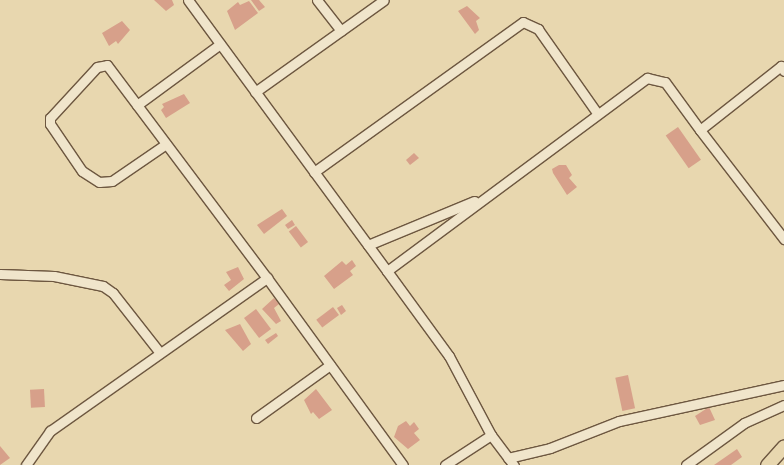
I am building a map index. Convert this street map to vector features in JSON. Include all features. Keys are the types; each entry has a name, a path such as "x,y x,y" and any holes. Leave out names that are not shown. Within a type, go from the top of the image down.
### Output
{"highway":[{"path":"767,465 784,446"}],"street":[{"path":"188,0 449,356 492,435 511,461 550,448 619,421 784,385"},
{"path":"317,0 341,31"},
{"path":"255,92 384,0"},
{"path":"314,172 523,22 538,29 597,113"},
{"path":"137,105 220,44"},
{"path":"166,144 112,181 99,182 82,171 50,124 53,112 102,63 137,105 267,278 403,465"},
{"path":"700,130 781,66 784,70"},
{"path":"388,271 597,113 647,78 656,78 665,82 784,239"},
{"path":"368,245 486,196"},
{"path":"0,274 54,276 103,286 113,293 160,353"},
{"path":"26,465 50,431 267,278"},
{"path":"256,418 330,365"},
{"path":"686,465 744,423 784,405"},
{"path":"445,465 492,435"}],"building":[{"path":"154,0 172,0 174,5 166,11"},
{"path":"251,0 259,0 265,7 259,11"},
{"path":"249,1 258,13 235,30 227,11 238,2 240,5"},
{"path":"467,6 480,18 476,21 479,30 475,34 458,11"},
{"path":"122,21 130,30 118,44 116,41 109,46 102,33"},
{"path":"184,94 190,103 166,118 161,110 164,107 162,104"},
{"path":"678,127 701,160 689,168 666,136"},
{"path":"414,153 419,158 410,165 406,160"},
{"path":"559,165 566,165 572,175 569,178 577,187 567,195 553,173 552,169"},
{"path":"282,209 287,216 264,234 257,225"},
{"path":"292,220 295,225 288,229 285,225"},
{"path":"296,226 308,242 301,247 289,231"},
{"path":"352,260 356,266 350,271 353,275 334,289 324,276 342,261 346,265"},
{"path":"238,267 244,279 229,291 224,285 231,280 226,272"},
{"path":"274,298 279,304 274,308 281,321 276,324 262,309"},
{"path":"342,305 346,311 341,315 337,308"},
{"path":"333,307 339,315 322,328 316,320"},
{"path":"256,309 271,329 259,338 244,318"},
{"path":"240,324 251,344 243,351 225,330"},
{"path":"276,333 278,336 268,344 265,340"},
{"path":"628,375 635,408 622,411 615,378"},
{"path":"44,389 45,407 31,408 30,390"},
{"path":"316,389 332,410 319,419 313,412 311,414 304,400"},
{"path":"709,407 715,420 700,425 695,416"},
{"path":"406,421 410,426 414,422 419,429 414,433 420,440 408,449 394,437 398,426"},
{"path":"0,446 10,458 0,465"},
{"path":"737,449 742,457 731,465 714,465"}]}
